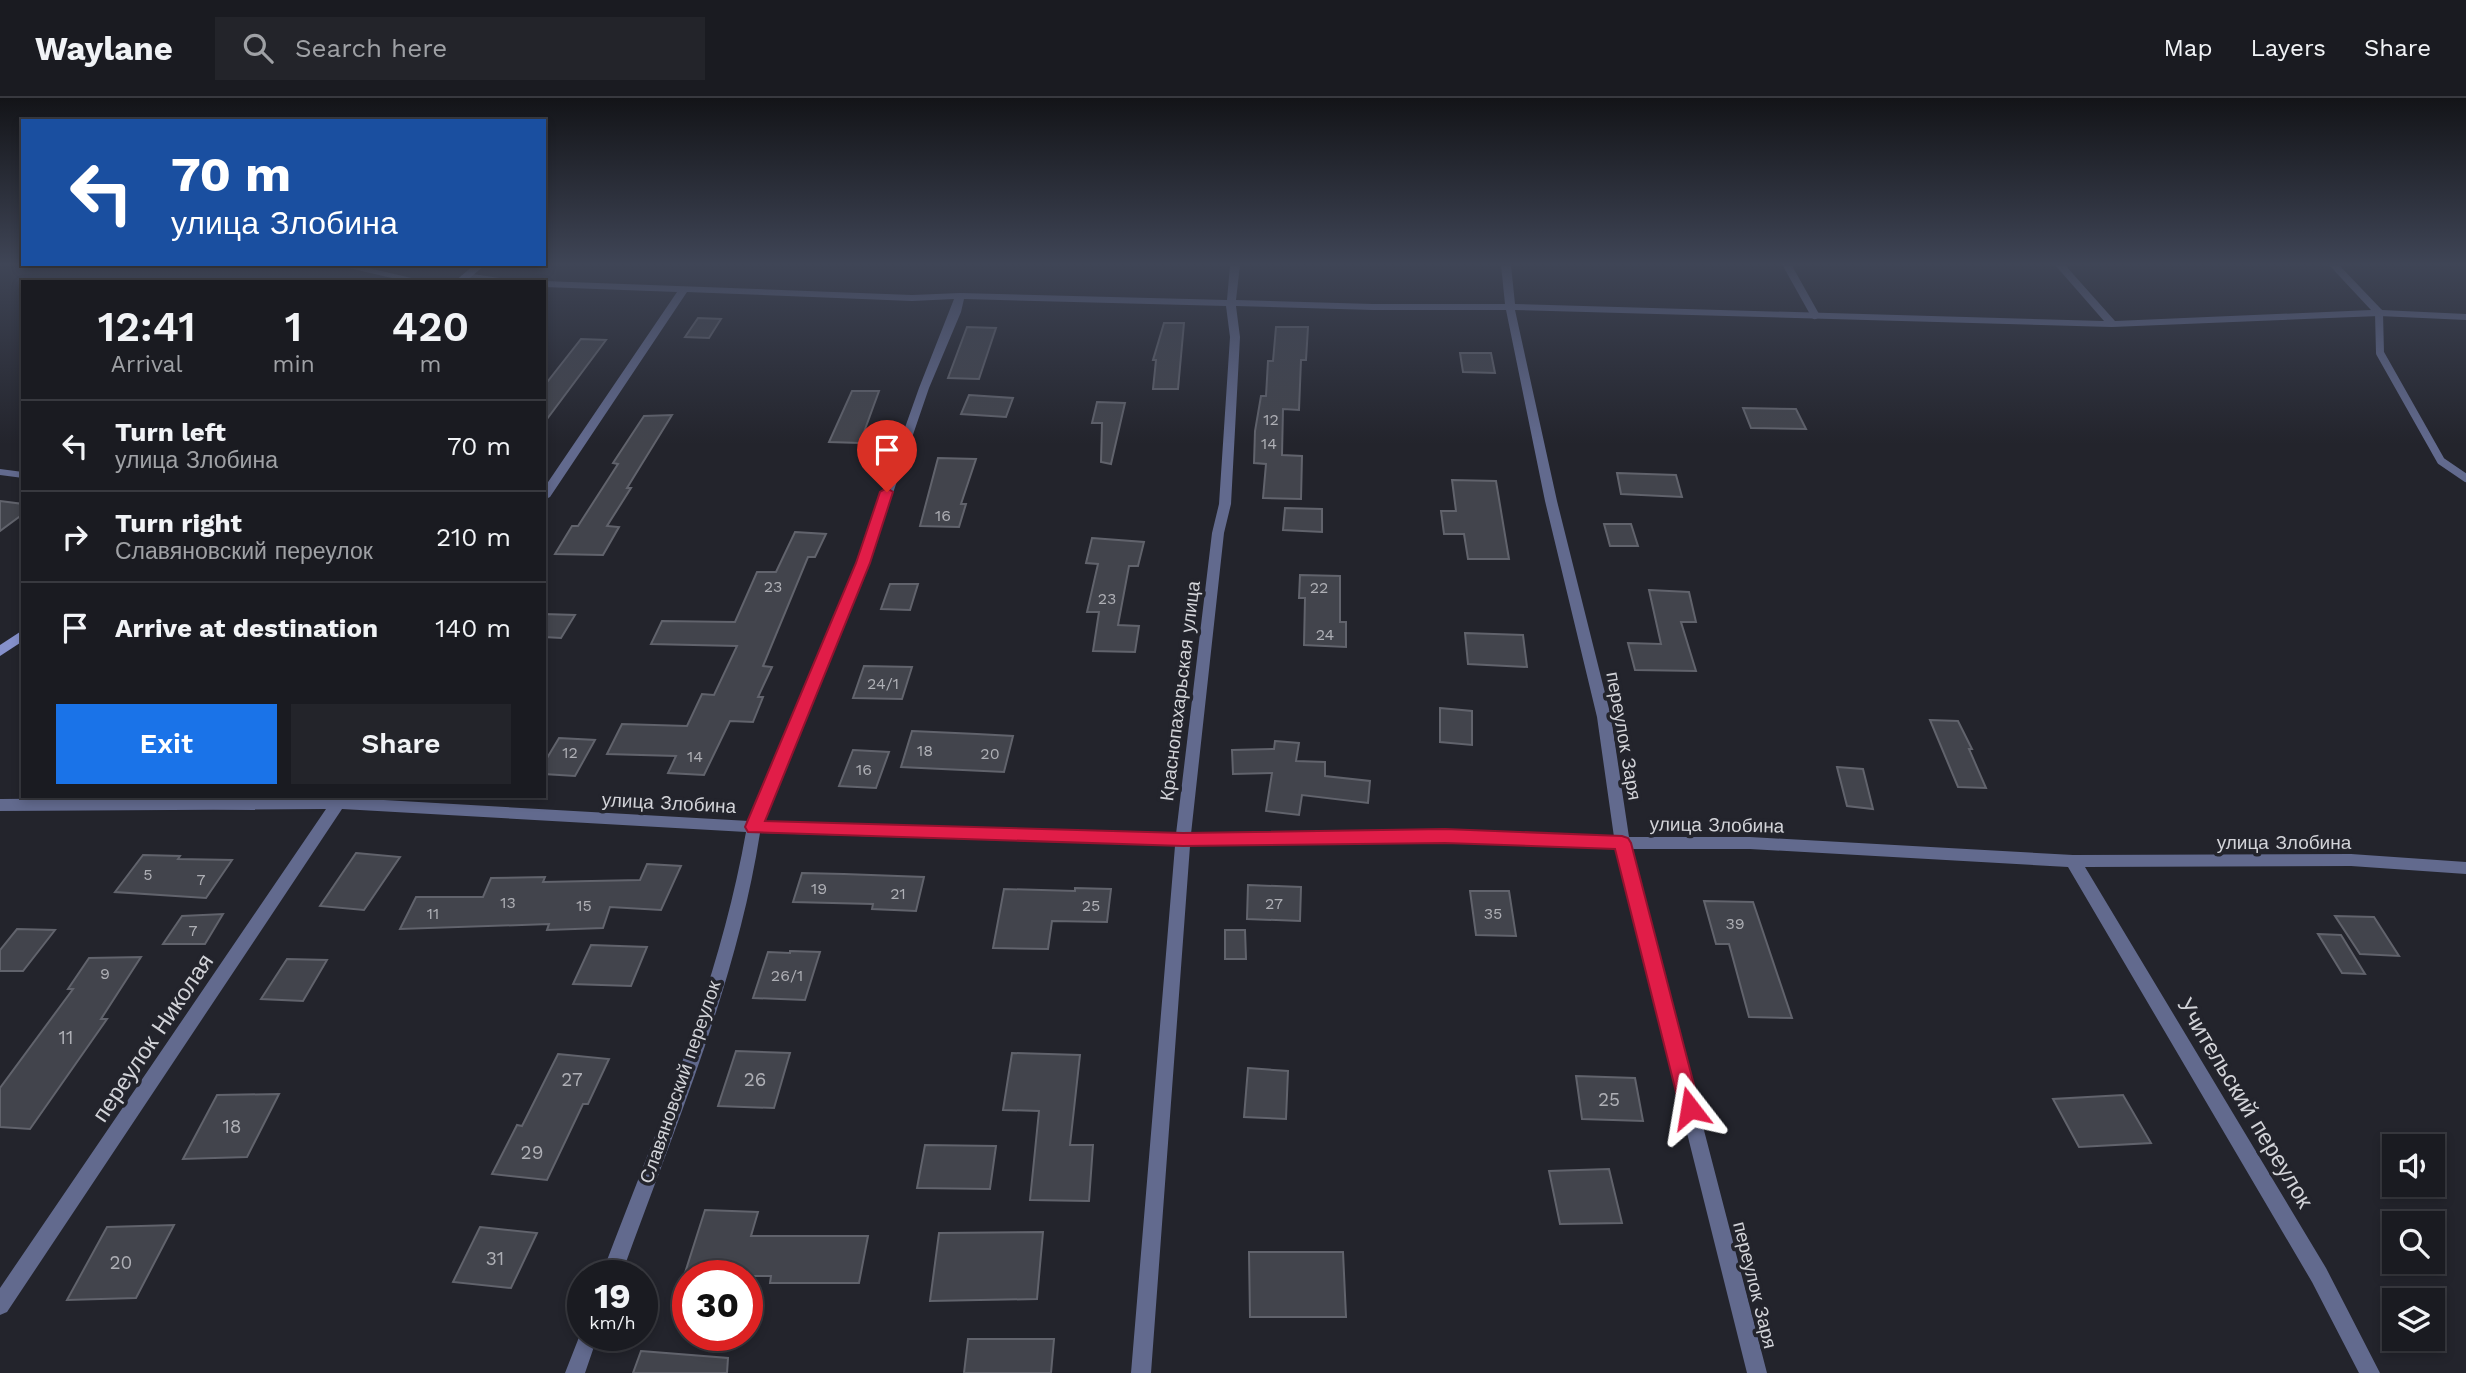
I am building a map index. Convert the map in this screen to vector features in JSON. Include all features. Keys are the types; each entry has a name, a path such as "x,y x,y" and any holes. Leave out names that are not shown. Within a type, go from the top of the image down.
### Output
{"street":[{"path":"546,494 660,324"},
{"name":"Славяновский переулок","path":"617,1260 707,1016 747,869 754,827 863,563 924,388 951,324"},
{"name":"Краснопахарьская улица","path":"1141,1373 1183,840 1218,533 1225,504 1235,337 1233,324"},
{"name":"переулок Заря","path":"1514,324 1551,501 1604,718 1622,843 1757,1373"},
{"path":"0,472 21,475"},
{"path":"0,652 21,636"},
{"name":"улица Злобина","path":"0,805 341,799 754,827 1183,840 1445,836 1622,843 1749,843 2073,861 2351,860 2466,868"},
{"name":"переулок Николая","path":"0,1305 341,799"},
{"name":"Учительский переулок","path":"2073,861 2319,1275 2370,1373"},
{"path":"575,1373 583,1351"}],"lane":[{"path":"2379,324 2380,353 2441,461 2466,478"}],"building":[{"path":"694,324 718,324 709,338 685,337"},
{"path":"1164,324 1184,324 1178,389 1153,389 1156,360 1153,360"},
{"path":"967,327 996,328 979,379 948,378"},
{"path":"1276,327 1308,327 1306,360 1301,360 1299,410 1283,409 1282,455 1302,456 1301,499 1263,498 1266,464 1254,463 1255,431 1261,396 1266,396 1268,361 1273,361"},
{"path":"581,339 606,340 546,420 546,383"},
{"path":"1460,353 1491,353 1495,373 1463,372"},
{"path":"852,391 879,391 860,443 829,442"},
{"path":"969,395 1013,398 1006,417 961,414"},
{"path":"1097,402 1125,403 1111,464 1101,462 1102,423 1092,423"},
{"path":"1743,408 1796,409 1806,429 1751,428"},
{"path":"672,415 607,526 619,527 603,555 555,554 572,526 578,526 618,464 613,463 644,416"},
{"path":"938,458 976,459 961,504 966,504 959,527 920,526"},
{"path":"1617,473 1676,475 1682,497 1621,494"},
{"path":"1452,480 1496,481 1509,559 1468,559 1464,534 1444,534 1441,511 1456,511"},
{"path":"0,501 21,504 21,515 0,531"},
{"path":"1285,508 1322,509 1322,532 1283,530"},
{"path":"1604,524 1631,524 1638,546 1610,546"},
{"path":"795,532 826,534 815,557 808,557 763,666 772,667 758,697 763,697 753,722 730,721 704,775 668,773 676,756 607,754 622,724 687,726 702,694 714,695 737,646 651,644 662,621 735,622 757,572 776,572"},
{"path":"1092,538 1144,542 1138,566 1129,566 1118,625 1139,626 1135,652 1093,651 1099,612 1087,612 1098,564 1086,563"},
{"path":"1300,575 1340,576 1340,622 1346,622 1346,647 1304,645 1305,598 1299,598"},
{"path":"890,584 918,584 910,610 881,609"},
{"path":"1649,590 1689,592 1696,622 1681,622 1696,671 1635,670 1628,643 1661,644"},
{"path":"546,614 575,615 561,638 546,637"},
{"path":"1465,633 1523,635 1527,667 1468,664"},
{"path":"864,666 912,667 902,699 853,698"},
{"path":"1440,708 1472,711 1472,745 1440,742"},
{"path":"1930,720 1958,721 1972,749 1969,749 1986,788 1958,787"},
{"path":"912,731 1013,736 1004,772 901,767"},
{"path":"559,738 595,740 575,776 546,774 546,760"},
{"path":"1275,741 1299,743 1296,761 1325,762 1325,776 1370,781 1368,803 1302,795 1299,815 1266,811 1272,773 1233,774 1232,750 1274,749"},
{"path":"853,750 889,752 876,788 839,786"},
{"path":"1837,767 1863,769 1873,809 1847,806"},
{"path":"356,853 400,857 364,910 320,906"},
{"path":"143,855 232,860 206,898 115,892"},
{"path":"647,864 681,866 661,910 610,907 603,928 547,930 549,924 400,929 416,897 483,897 491,878 545,877 543,882 640,880"},
{"path":"802,873 924,877 916,911 872,909 873,904 793,902"},
{"path":"1248,885 1301,887 1300,921 1247,919"},
{"path":"1075,888 1111,889 1107,922 1052,921 1048,949 993,948 1004,889 1075,891"},
{"path":"1470,891 1509,891 1516,936 1476,935"},
{"path":"1704,901 1753,902 1792,1018 1749,1017 1729,944 1716,944"},
{"path":"223,914 205,944 163,944 182,916"},
{"path":"2335,916 2374,917 2399,956 2360,954"},
{"path":"17,929 55,930 23,971 0,971 0,950"},
{"path":"1225,930 1245,930 1246,959 1225,959"},
{"path":"2318,934 2341,935 2365,974 2342,973"},
{"path":"591,945 647,947 631,986 573,984"},
{"path":"768,952 820,952 805,1000 753,998"},
{"path":"141,957 101,1019 107,1019 30,1129 0,1127 0,1088 73,989 68,989 89,958"},
{"path":"287,959 327,960 303,1001 261,999"},
{"path":"736,1051 790,1053 774,1108 718,1106"},
{"path":"1012,1053 1080,1055 1070,1145 1093,1145 1089,1201 1030,1200 1039,1111 1003,1110"},
{"path":"558,1054 609,1059 588,1104 583,1104 547,1180 492,1174 517,1125 522,1126"},
{"path":"1248,1068 1288,1071 1286,1119 1244,1117"},
{"path":"1576,1076 1635,1078 1643,1121 1582,1119"},
{"path":"279,1094 247,1157 183,1159 217,1095"},
{"path":"2123,1095 2151,1143 2079,1147 2053,1099"},
{"path":"925,1145 996,1146 990,1189 917,1188"},
{"path":"1609,1169 1622,1223 1560,1224 1549,1171"},
{"path":"705,1210 758,1212 751,1236 868,1236 859,1283 770,1283 771,1276 763,1276 763,1260 689,1260"},
{"path":"174,1225 136,1298 67,1300 107,1227"},
{"path":"480,1227 537,1233 511,1288 453,1282"},
{"path":"1043,1232 1037,1299 930,1301 939,1233"},
{"path":"1249,1252 1343,1252 1346,1317 1250,1317"},
{"path":"968,1339 1054,1339 1051,1373 964,1373"},
{"path":"641,1351 728,1358 727,1373 633,1373"}],"route":[{"path":"887,492 863,563 754,827 1183,840 1445,836 1622,843 1690,1108"}]}
